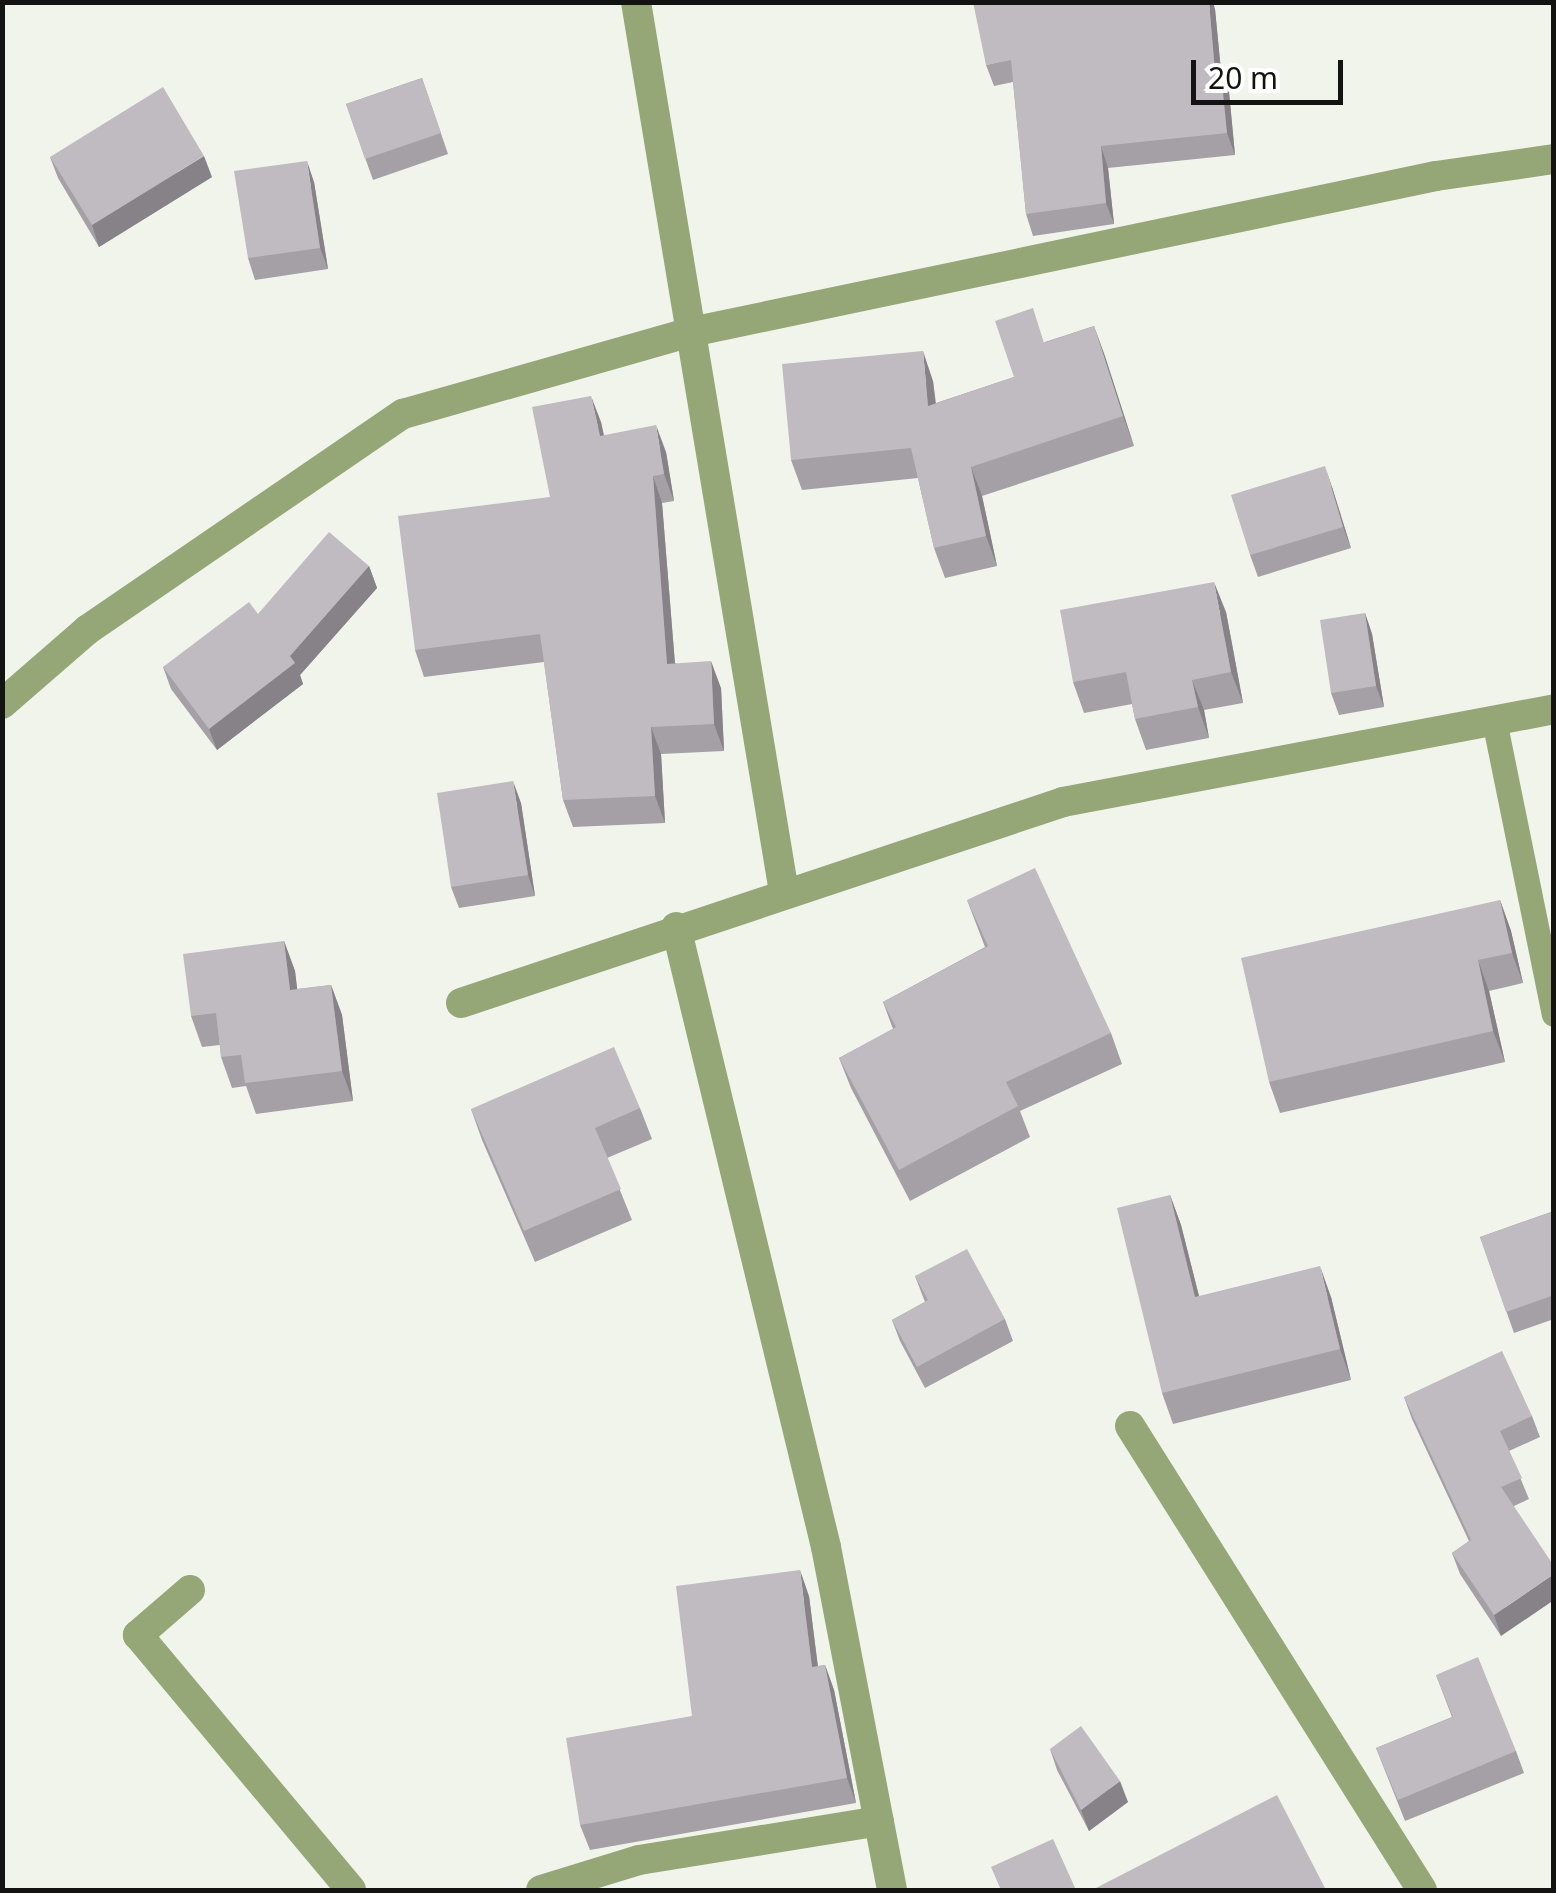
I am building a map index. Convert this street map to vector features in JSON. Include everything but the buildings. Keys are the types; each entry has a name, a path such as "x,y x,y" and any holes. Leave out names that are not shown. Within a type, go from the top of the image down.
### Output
{"street":[{"path":"636,2 784,892"},
{"path":"2,704 87,630 403,414 691,332 1436,176 1554,159"},
{"path":"461,1003 676,927 1063,802 1554,709"},
{"path":"676,927 826,1547 892,1890"},
{"path":"1130,1426 1422,1890"},
{"path":"190,1590 138,1635 351,1890"},
{"path":"541,1890 639,1860 879,1821"}],"lane":[{"path":"1494,720 1554,1014"}]}
